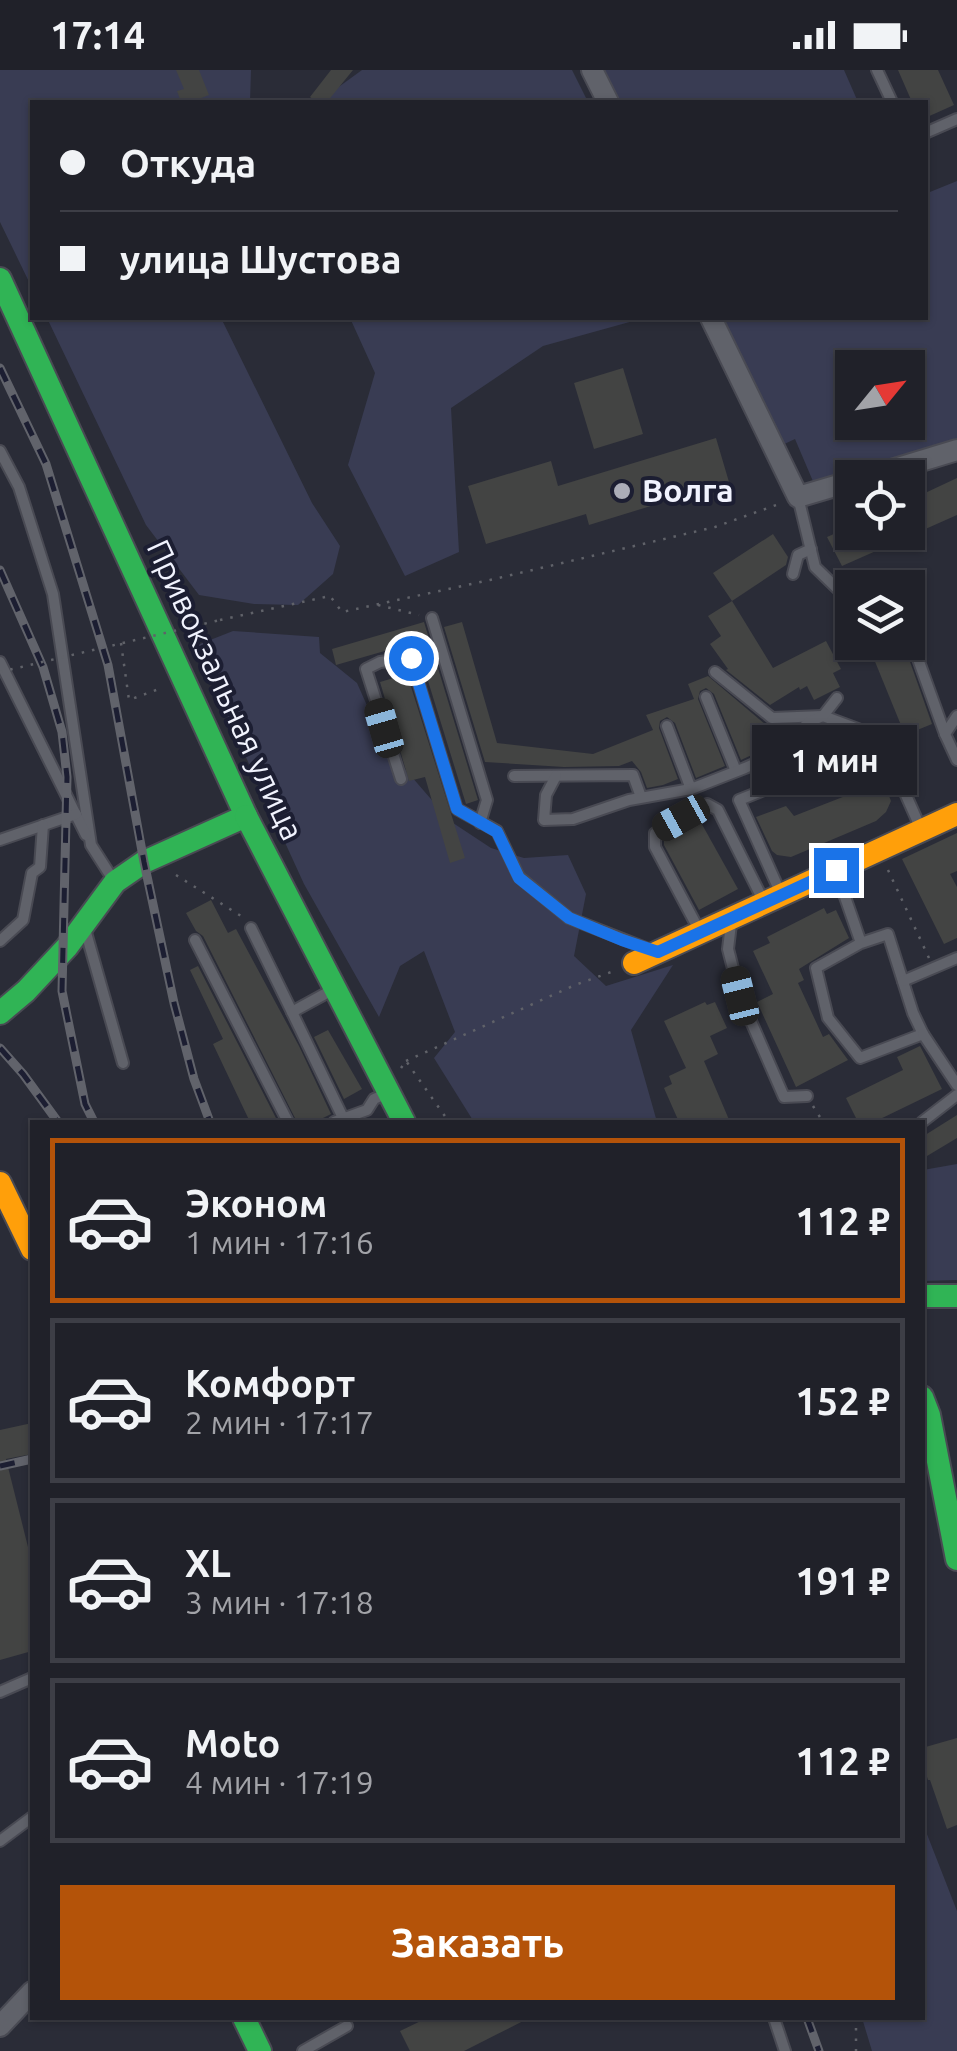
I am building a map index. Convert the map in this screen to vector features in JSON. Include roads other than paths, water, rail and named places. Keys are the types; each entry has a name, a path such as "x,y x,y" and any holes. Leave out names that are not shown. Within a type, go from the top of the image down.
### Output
{"main road":[{"name":"Привокзальная улица","path":"0,279 246,816 336,989 393,1084 403,1120"},
{"path":"634,964 957,814"},
{"path":"1,1009 26,991 67,947 114,882 144,862 246,816"},
{"path":"0,1183 16,1228 30,1247"},
{"path":"925,1296 957,1296"},
{"path":"925,1405 957,1559"},
{"path":"245,2020 260,2051"}],"street":[{"path":"592,70 607,100"},
{"path":"712,320 798,498 835,486"},
{"path":"924,460 957,450"},
{"path":"0,2026 30,1994"}],"lane":[{"path":"877,70 891,100"},
{"path":"928,133 957,119"},
{"path":"0,451 19,487 53,594 91,845"},
{"path":"798,498 815,566 835,586"},
{"path":"793,574 798,556 810,549"},
{"path":"432,618 487,800 480,823"},
{"path":"401,779 366,669 380,662 411,658 457,809 497,832 519,878 569,918 658,952"},
{"path":"918,660 957,760"},
{"path":"0,662 91,845 114,882"},
{"path":"715,672 772,718 823,716 858,729 877,742 886,750 922,830"},
{"path":"706,697 736,771"},
{"path":"556,776 546,796 544,820 572,819 641,797 692,789 776,754 809,722 823,716 837,698"},
{"path":"945,734 957,716"},
{"path":"667,726 692,789"},
{"path":"825,768 877,742"},
{"path":"773,899 739,800 804,774 808,782"},
{"path":"514,776 633,775 641,797"},
{"path":"700,932 654,847 655,833 707,804 718,810 773,899"},
{"path":"0,840 76,814"},
{"path":"0,940 23,920 32,874 40,868 42,826"},
{"path":"836,870 862,943"},
{"path":"732,918 728,949 740,996 784,1097 807,1096"},
{"path":"84,924 122,1063"},
{"path":"251,928 341,1120"},
{"path":"923,1034 860,1058 828,1018 816,968 888,934 912,1013 957,1085"},
{"path":"196,940 287,1120"},
{"path":"903,981 957,958"},
{"path":"292,1012 336,989"},
{"path":"343,1120 366,1110 393,1084"},
{"path":"925,1120 957,1095"},
{"path":"0,1692 30,1679"},
{"path":"0,1840 30,1819"},
{"path":"775,2020 785,2051"},
{"path":"303,2051 347,2026"}],"railway":[{"path":"0,368 46,464 108,665 174,1003 209,1120"},
{"path":"0,570 43,667 62,732 67,777 62,991 85,1104 93,1120"},
{"path":"0,1048 57,1120"},
{"path":"0,1466 30,1459"},
{"path":"808,2020 819,2051"}],"place":[{"name":"Волга","path":"622,491"}]}
